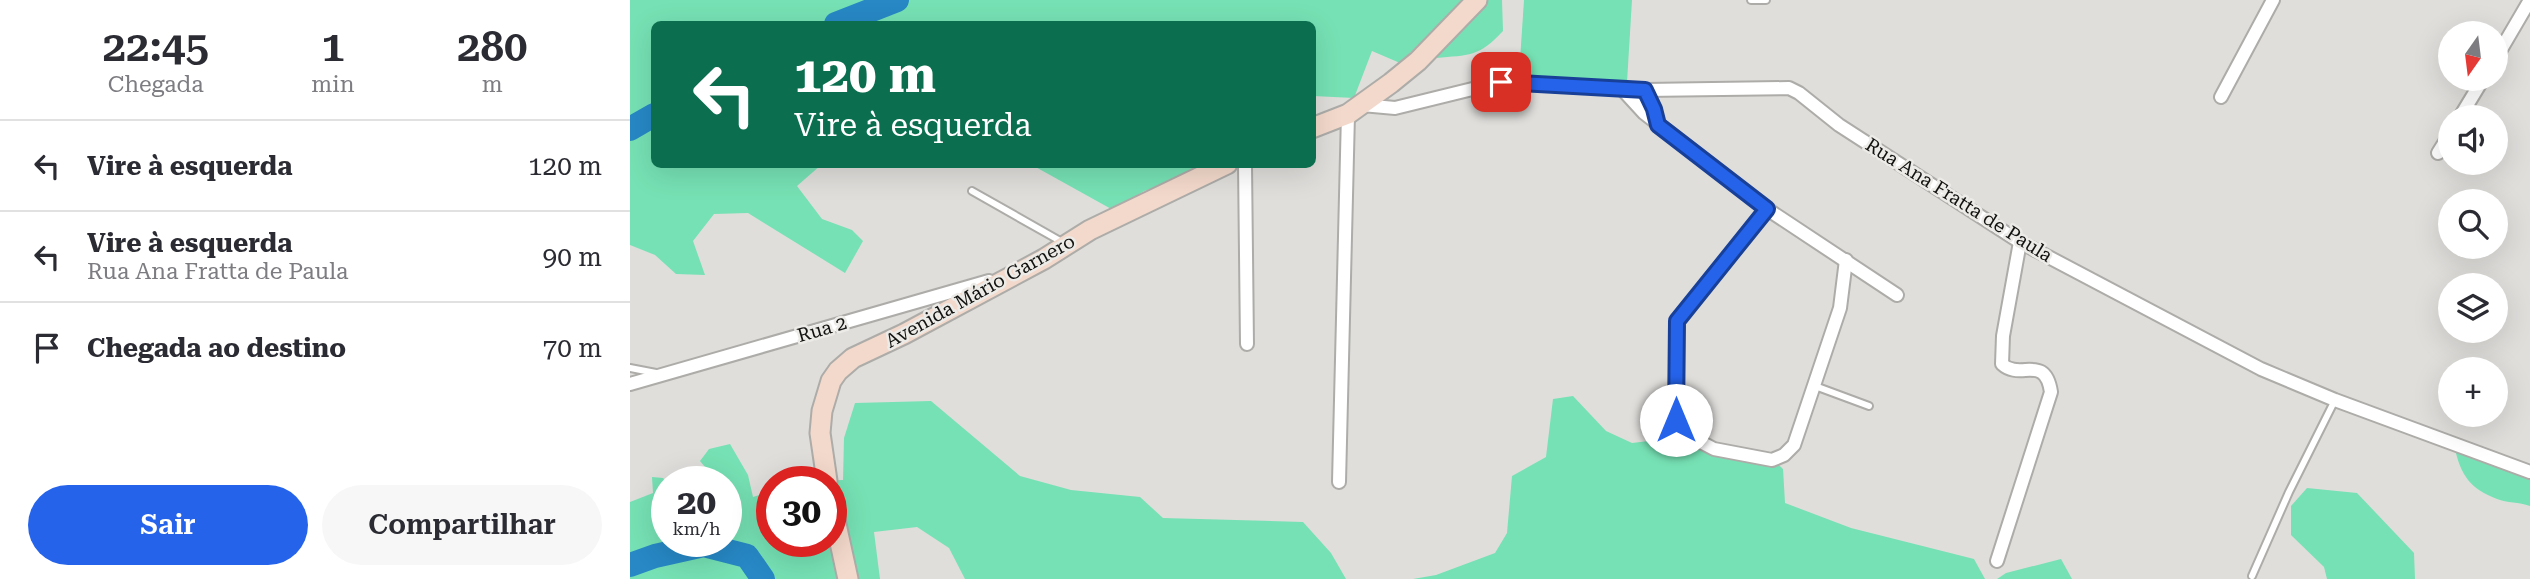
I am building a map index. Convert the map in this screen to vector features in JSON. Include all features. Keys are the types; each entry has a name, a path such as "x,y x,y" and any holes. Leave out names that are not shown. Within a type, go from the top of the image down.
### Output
{"main road":[{"path":"1316,126 1355,110 1418,61 1477,0"},
{"name":"Avenida Mário Garnero","path":"825,466 820,433 826,392 838,371 853,358 904,334 1090,230 1219,168"},
{"path":"843,557 848,579"}],"street":[{"path":"2221,97 2273,0"},
{"path":"2508,38 2530,0"},
{"name":"Rua Ana Fratta de Paula","path":"1355,110 1395,108 1501,82 1645,90 1790,88 1839,125 2020,242 2261,369 2335,400 2530,472"},
{"path":"1622,89 1658,125 1767,209 1897,295"},
{"path":"1645,90 1658,125"},
{"path":"1339,482 1355,110"},
{"path":"1245,168 1248,344"},
{"path":"1767,209 1677,321 1676,420 1693,438 1714,449 1772,460 1784,455 1794,445 1840,308 1846,260"},
{"path":"1997,561 2050,392 2049,380 2045,374 2037,370 2009,369 2002,364 2003,336 2020,242"},
{"name":"Rua 2","path":"630,384 1013,275"}],"lane":[{"path":"1752,0 1766,0"},
{"path":"972,191 1066,245"},
{"path":"630,368 665,374"},
{"path":"1814,386 1869,406"},
{"path":"2252,576 2289,492 2335,400"}],"green space":[{"path":"630,0 1502,0 1503,31 1487,46 1465,55 1436,58 1418,45 1400,63 1372,51 1354,98 1316,96 1316,21 651,21 651,168 818,168 797,186 822,219 852,230 863,241 845,273 748,213 714,214 693,241 705,275 676,274 655,255 630,245"},
{"path":"1524,0 1632,0 1627,82 1519,75"},
{"path":"1037,168 1193,168 1193,175 1144,191 1113,210"},
{"path":"1573,396 1606,431 1632,443 1682,437 1767,454 1783,469 1785,503 1851,528 1974,559 1985,579 1413,579 1436,575 1495,553 1507,533 1512,476 1546,457 1553,399"},
{"path":"931,401 1020,476 1071,490 1140,497 1163,518 1303,522 1331,553 1346,579 965,579 949,548 917,527 874,532 880,579 630,579 630,502 651,494 651,557 742,557 742,466 704,466 700,461 709,449 730,444 748,475 753,497 756,496 756,557 847,557 847,466 843,466 844,438 855,403"},
{"path":"2455,449 2530,476 2530,506 2497,499 2480,491 2464,474"},
{"path":"2307,488 2357,493 2414,553 2415,579 2327,579 2324,567 2291,535 2291,506"},
{"path":"2061,559 2072,579 1997,579 2006,573"}],"waterway":[{"path":"844,21 897,0"},
{"path":"630,129 651,117"},
{"path":"630,565 655,556 704,545 747,556 763,579"}],"route":[{"path":"1501,82 1645,90 1658,125 1767,209 1677,321 1676,420"}]}
